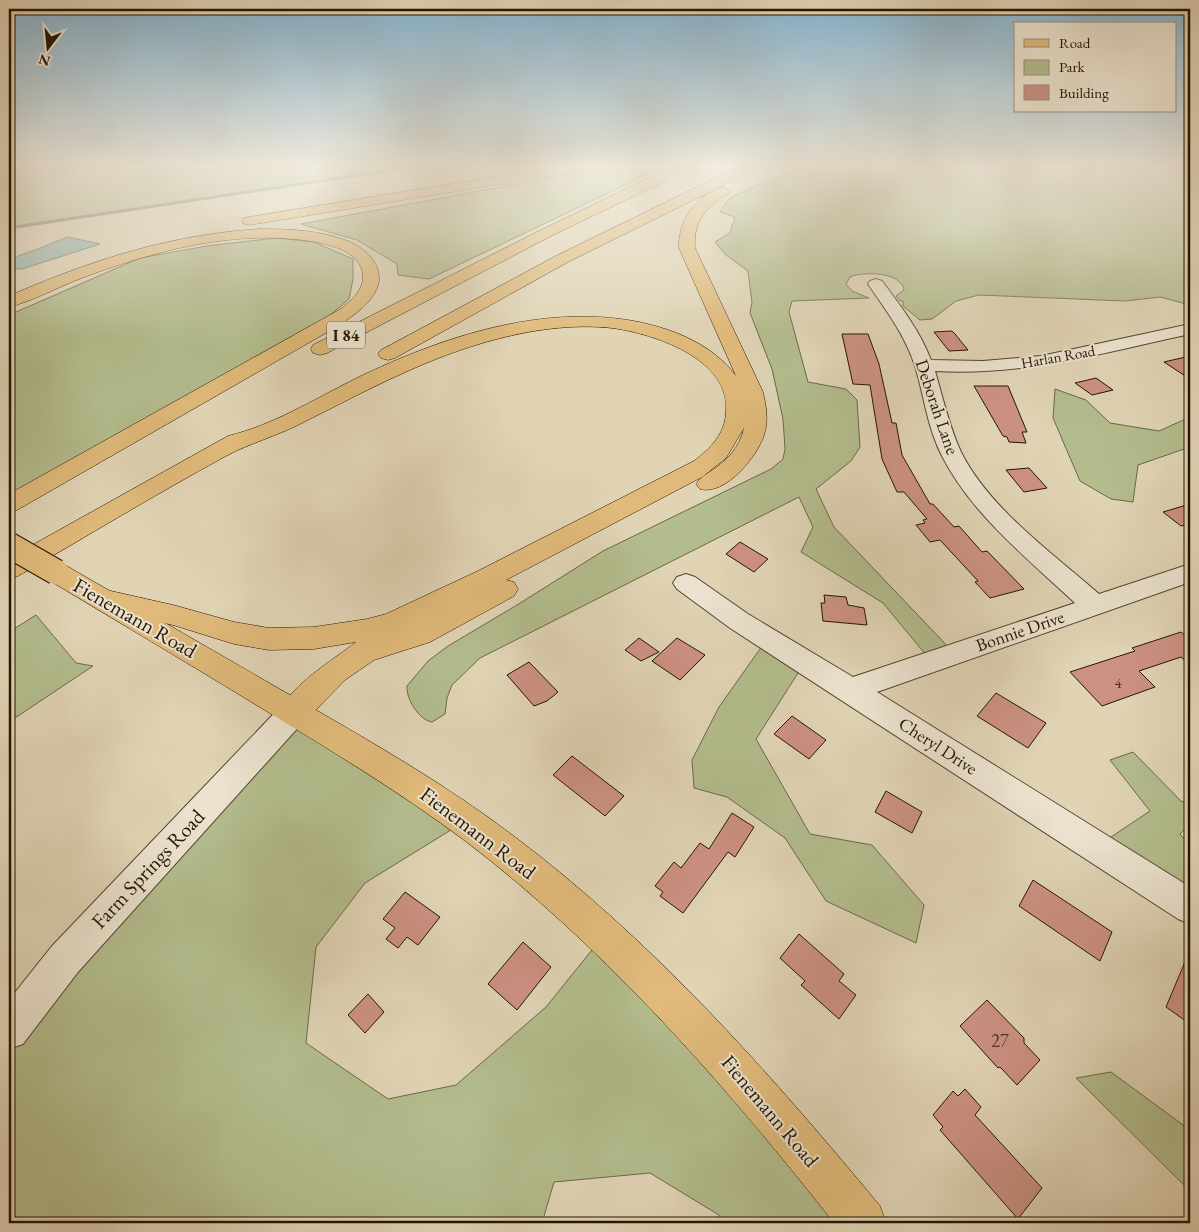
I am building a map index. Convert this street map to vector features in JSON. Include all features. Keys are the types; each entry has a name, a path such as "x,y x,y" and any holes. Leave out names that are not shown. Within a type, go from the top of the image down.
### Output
{"main road":[{"path":"9,290 102,256 242,222"},
{"name":"I 84","path":"9,514 446,284 567,222"},
{"name":"I 84","path":"9,569 540,271 636,222"},
{"path":"366,651 408,640 703,487 727,471 738,460 754,434 758,417 757,405 749,383 689,255 686,234 689,222"},
{"path":"9,302 84,270 127,255 190,241 239,235 293,234 330,240 351,248 361,255 368,264 371,274 370,284 364,296 349,311 332,322 9,504"},
{"path":"102,599 173,614 234,633 269,639 298,640 334,636 367,630 394,622 539,552 678,481 705,465 721,450 734,426 736,400 726,377 713,363 695,349 678,340 647,330 594,322 541,325 476,339 428,354 360,384 275,428 220,450"},
{"name":"Fienemann Road","path":"9,545 386,767 446,807 510,854 574,907 640,969 726,1059 789,1132 863,1223"},
{"path":"294,712 335,672 366,651 380,633 394,622"}],"street":[{"name":"Deborah Lane","path":"876,284 902,320 924,365 944,437 961,472 993,510 1094,605"},
{"name":"Harlan Road","path":"924,365 990,366 1028,363 1190,329"},
{"name":"Bonnie Drive","path":"850,690 1190,572"},
{"name":"Cheryl Drive","path":"686,583 739,621 1190,907"},
{"name":"Farm Springs Road","path":"9,1030 65,959 294,712"}],"green space":[{"path":"9,222 39,222 9,227"},
{"path":"547,222 429,279 398,275 397,264 357,240 301,224"},
{"path":"733,222 1190,222 1190,305 1160,297 1125,301 979,295 956,301 932,319 920,320 903,306 903,301 900,301 896,296 904,290 902,284 889,276 881,274 856,275 850,277 846,284 852,291 869,298 792,301 789,312 808,382 846,389 857,400 860,447 851,461 816,489 834,527 954,653 931,661 883,603 801,552 813,527 799,497 480,658 452,685 447,698 445,714 432,722 422,717 411,703 407,686 428,661 448,646 603,551 771,469 783,459 785,449 783,419 772,369 750,313 752,302 748,271 726,255 715,242 730,233"},
{"path":"276,238 314,242 353,259 353,279 349,299 323,321 9,495 9,315 140,258 207,246"},
{"path":"1055,389 1086,400 1110,423 1159,431 1190,417 1190,447 1138,465 1133,502 1111,499 1080,481 1053,418"},
{"path":"36,615 76,663 93,666 9,722 9,632"},
{"path":"767,639 805,662 756,739 810,834 872,845 924,905 916,943 826,901 785,838 727,797 694,788 692,760 719,707"},
{"path":"294,712 467,820 365,883 316,947 306,1043 388,1099 456,1085 546,1007 608,930 791,1127 869,1223 724,1223 719,1215 650,1173 554,1182 542,1223 9,1223 9,1036 36,998"},
{"path":"1133,752 1182,802 1190,797 1190,824 1180,834 1190,846 1190,907 1096,847 1150,811 1110,760"},
{"path":"1111,1072 1190,1130 1190,1191 1076,1078"}],"water":[{"path":"68,237 100,244 22,269 9,269 9,260"}],"building":[{"path":"952,331 968,350 949,351 934,332"},
{"path":"842,334 868,334 879,364 892,423 896,423 902,455 930,504 933,504 954,527 959,526 982,552 987,551 1024,589 990,598 975,582 978,581 940,540 930,542 916,525 925,523 923,520 927,519 904,492 897,492 882,459 870,385 853,384"},
{"path":"1190,356 1190,379 1164,362"},
{"path":"1096,378 1113,390 1092,395 1075,383"},
{"path":"974,386 1008,386 1027,432 1022,432 1026,443 1009,442 1007,437 1003,436"},
{"path":"1029,468 1047,488 1024,492 1006,470"},
{"path":"1190,504 1190,524 1181,526 1163,512"},
{"path":"740,542 768,559 754,572 726,554"},
{"path":"824,595 846,597 848,605 864,608 867,625 823,621 821,603 825,603"},
{"path":"1181,632 1190,640 1190,665 1181,657 1139,671 1155,687 1102,706 1070,672 1135,651 1132,648"},
{"path":"639,638 659,652 641,661 625,650"},
{"path":"677,638 705,655 680,680 652,661"},
{"path":"529,662 558,692 547,701 534,706 507,675"},
{"path":"996,693 1046,723 1028,748 977,716"},
{"path":"792,716 826,740 809,759 774,734"},
{"path":"572,756 624,796 605,816 553,775"},
{"path":"886,791 922,812 912,833 875,812"},
{"path":"732,813 754,827 735,857 728,852 683,913 660,896 663,892 655,886 674,862 681,868 700,843 709,849"},
{"path":"1033,880 1112,932 1100,961 1019,906"},
{"path":"405,892 440,917 418,945 407,937 398,948 386,939 395,928 383,919"},
{"path":"799,934 844,974 839,981 856,995 839,1019 801,985 805,981 780,958"},
{"path":"523,942 551,967 517,1010 488,984"},
{"path":"1190,950 1190,1024 1166,1007"},
{"path":"368,994 384,1012 365,1033 348,1015"},
{"path":"987,1000 1024,1038 1024,1043 1040,1060 1017,1085 1000,1067 998,1068 960,1026"},
{"path":"965,1089 981,1107 975,1115 1042,1188 1018,1219 940,1130 943,1127 933,1115 953,1091 958,1096"}],"waterway":[{"path":"9,228 46,222"}]}
